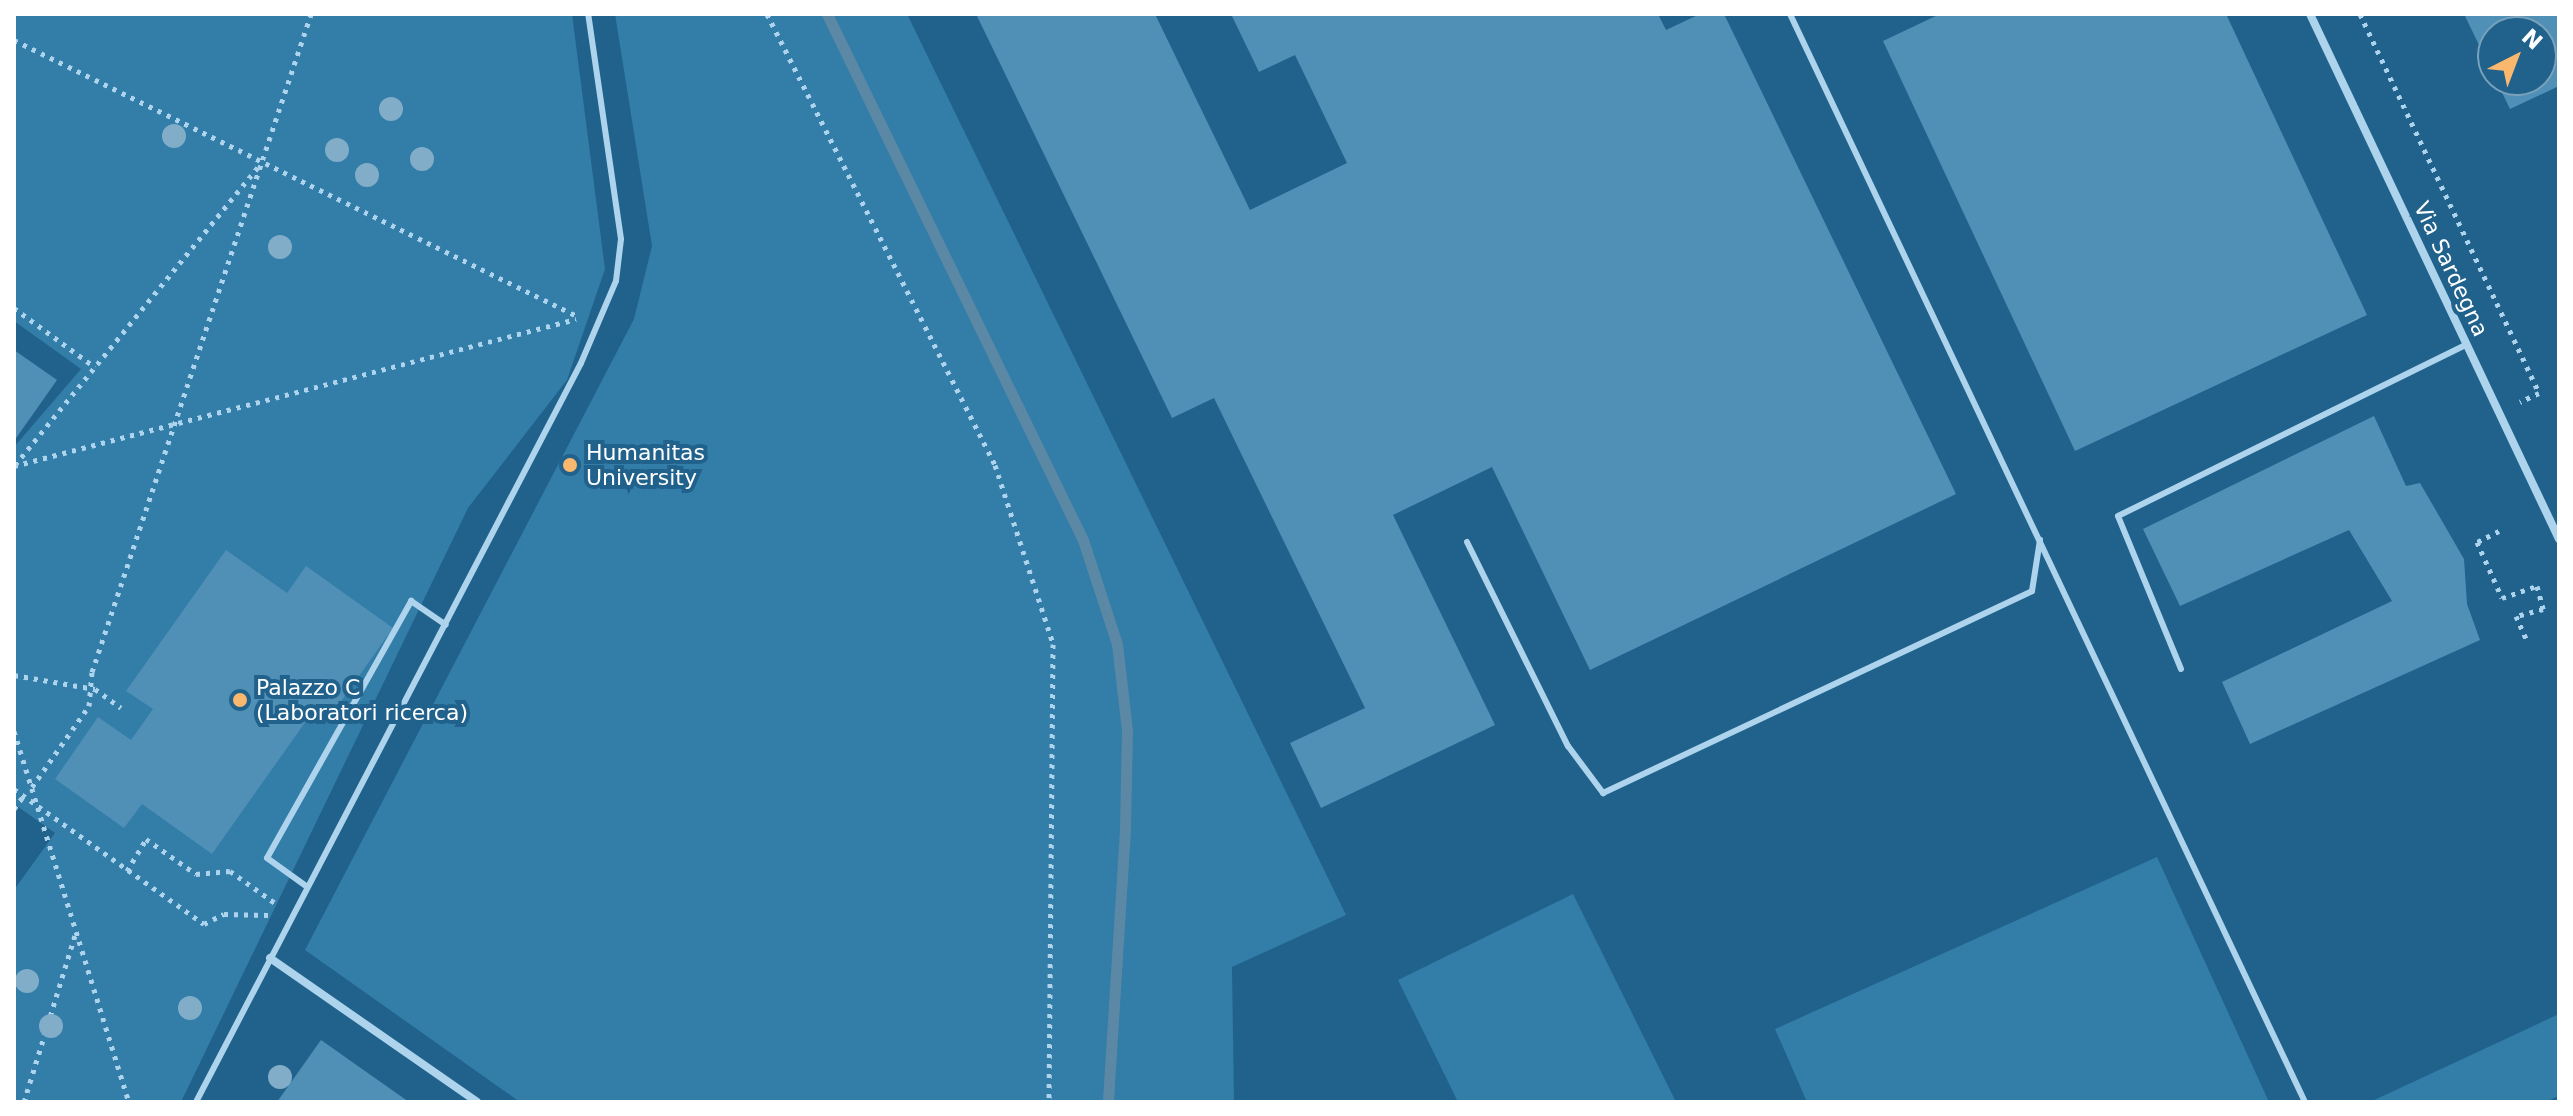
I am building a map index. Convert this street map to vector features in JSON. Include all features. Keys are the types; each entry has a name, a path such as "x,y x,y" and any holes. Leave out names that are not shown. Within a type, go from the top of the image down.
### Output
{"street":[{"name":"Via Sardegna","path":"2310,14 2559,539"},
{"path":"270,958 477,1102"}],"lane":[{"path":"196,1102 306,886 446,625 598,326 616,281 621,239 588,14"},
{"path":"1790,14 2305,1102"},
{"path":"2181,669 2118,516 2467,344"},
{"path":"1467,542 1568,746 1603,793 2032,591 2040,540"},
{"path":"306,886 267,858 411,601 446,625"}],"path":[{"path":"32,787 95,689 92,672 178,425 311,14"},
{"path":"767,14 995,465 1053,644 1049,1102"},
{"path":"2360,14 2539,393 2500,411"},
{"path":"14,40 598,326"},
{"path":"14,466 262,162"},
{"path":"14,308 95,367"},
{"path":"14,466 581,318"},
{"path":"2499,531 2477,542 2502,598 2537,586 2543,609 2516,616 2527,641"},
{"path":"14,675 95,689 121,708"},
{"path":"14,731 129,1102"},
{"path":"14,789 204,924 224,914 270,915 288,923"},
{"path":"14,809 24,795"},
{"path":"127,871 146,839 196,874 230,871 275,903 270,915"},
{"path":"24,1102 75,932"}],"shaded area":[{"path":"14,14 572,14 605,269 567,380 468,508 181,1102 14,1102 14,890 55,833 14,804 14,447 81,369 14,321"},
{"path":"615,14 907,14 1346,915 1232,967 1234,1102 520,1102 305,950 634,319 652,246"},
{"path":"2157,857 2269,1102 1807,1102 1775,1029"},
{"path":"1573,894 1676,1102 1458,1102 1398,980"},
{"path":"2559,1014 2559,1096 2545,1102 2370,1102"}],"building":[{"path":"976,14 1155,14 1250,210 1347,163 1295,55 1259,72 1231,14 1658,14 1666,30 1700,14 1724,14 1956,494 1590,670 1492,467 1393,515 1495,725 1321,808 1290,743 1365,708 1214,398 1172,418"},
{"path":"1940,14 2226,14 2367,315 2075,451 1883,41"},
{"path":"2464,14 2559,14 2559,86 2557,16 2477,16 2477,41"},
{"path":"2504,96 2538,96 2510,109"},
{"path":"14,350 57,380 14,441"},
{"path":"2374,416 2406,486 2420,483 2464,559 2467,604 2480,640 2250,744 2222,682 2392,601 2349,530 2180,606 2143,529"},
{"name":"Palazzo C (Laboratori ricerca)","path":"226,550 287,593 306,566 393,628 325,724 311,714 212,854 142,804 124,828 55,779 98,717 131,740 153,709 126,691"},
{"path":"321,1040 409,1102 277,1102"}],"waterway":[{"path":"827,14 1083,540 1117,644 1127,731 1125,830 1108,1102"}],"place":[{"name":"Humanitas University","path":"570,465"},
{"name":"Palazzo C (Laboratori ricerca)","path":"240,700"}]}
